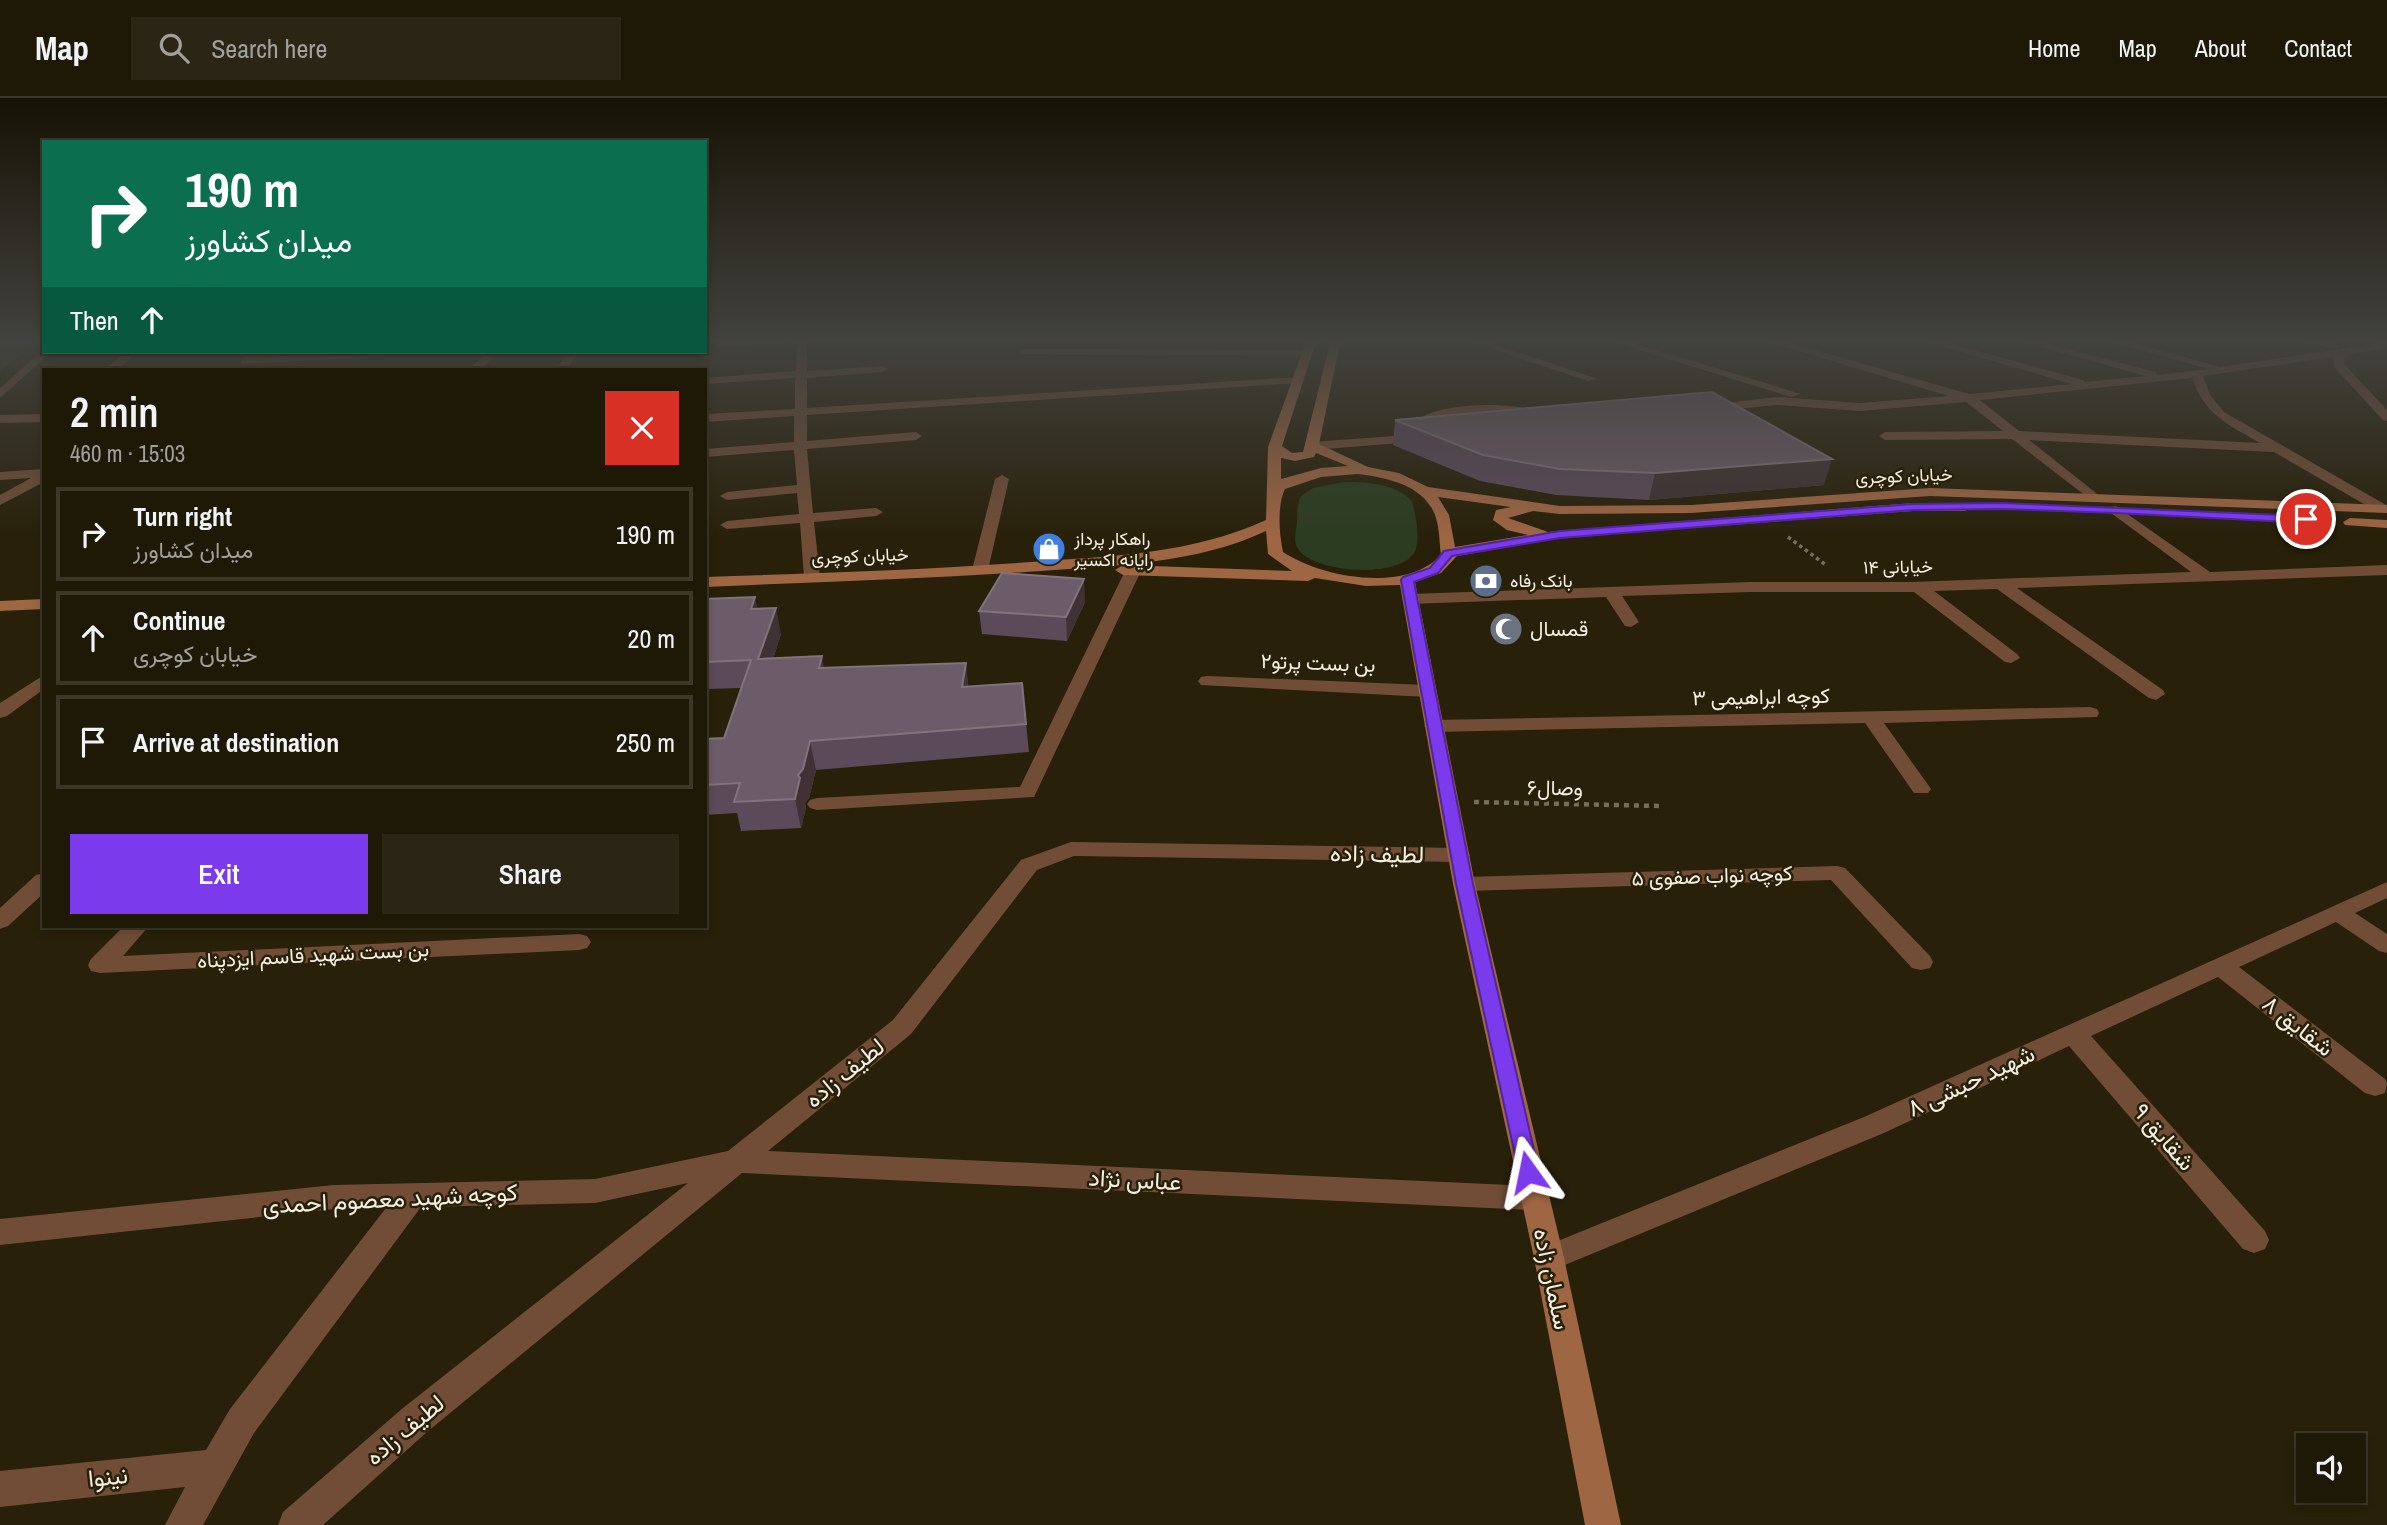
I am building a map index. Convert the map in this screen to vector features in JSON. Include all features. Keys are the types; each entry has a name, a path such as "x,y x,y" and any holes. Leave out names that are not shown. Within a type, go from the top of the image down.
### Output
{"main road":[{"path":"1290,406 1275,447 1273,522 1276,554 1297,568 1322,576 1409,590 1434,570 1448,553 1439,506 1424,491 1312,446"},
{"path":"1275,447 1283,456 1294,458 1309,454 1321,406"},
{"path":"1273,500 1279,487 1288,481 1315,473 1380,473"},
{"name":"خیابان کوچری","path":"1424,491 1560,510 1691,509 1930,492 2384,509"},
{"name":"خیابان کوچری","path":"1448,553 1560,534 1913,507 2002,506 2116,510 2387,524"},
{"path":"1560,510 1514,510 1501,513 1500,520 1530,532 1560,534"},
{"name":"خیابان کوچری","path":"707,582 980,570 1118,560 1225,543 1273,522"},
{"name":"خیابان کوچری","path":"1016,568 1322,576"},
{"name":"سلمان زاده","path":"1409,590 1464,884 1549,1258 1603,1525"},
{"path":"0,606 42,604"}],"street":[{"path":"800,406 800,444 812,577"},
{"path":"707,418 887,406"},
{"path":"1691,411 1737,406"},
{"path":"1829,406 1886,406"},
{"path":"1978,406 2091,496"},
{"path":"2212,406 2220,415 2384,509"},
{"path":"1410,439 1413,428 1423,421 1450,413 1494,408 1525,409 1563,419"},
{"path":"0,419 42,418"},
{"path":"1885,436 2012,435 2275,448"},
{"path":"707,453 916,436"},
{"path":"1312,446 1436,436"},
{"path":"0,476 42,475"},
{"path":"0,501 42,476"},
{"path":"980,570 1002,479"},
{"path":"727,496 804,488"},
{"path":"2116,510 2205,575"},
{"path":"727,524 876,512"},
{"name":"خیابانی ۱۴","path":"1409,590 1611,592 1917,586 2387,570"},
{"path":"817,804 1027,793 1133,571"},
{"path":"1999,583 2157,694"},
{"path":"1917,586 2011,658"},
{"path":"1611,592 1630,622"},
{"path":"0,712 42,681"},
{"name":"بن بست پرتو۲","path":"1207,681 1427,691"},
{"name":"کوچه ابراهیمی ۳","path":"1434,726 2090,713"},
{"path":"1870,717 1921,789"},
{"name":"لطیف زاده","path":"296,1525 415,1420 902,1027 1029,865 1071,849 1459,856"},
{"name":"کوچه نواب صفوی ۵","path":"1464,884 1837,873 1921,962"},
{"path":"0,921 42,882"},
{"name":"شهید حبشی ۸","path":"1549,1258 1874,1125 2387,889"},
{"path":"2338,912 2387,945"},
{"name":"بن بست شهید قاسم ایزدپناه","path":"135,928 100,965 579,942"},
{"name":"شقایق ۸","path":"2221,966 2375,1086"},
{"name":"شقایق ۹","path":"2074,1034 2254,1240"},
{"name":"کوچه شهید معصوم احمدی","path":"0,1232 334,1197 596,1191 736,1161"},
{"name":"عباس نژاد","path":"736,1161 1534,1198"},
{"path":"183,1525 242,1421 413,1195"},
{"name":"نینوا","path":"0,1489 216,1465"}],"path":[{"path":"1765,520 1854,587"},
{"name":"وصال۶","path":"1448,801 1661,806"}],"green space":[{"path":"1344,482 1388,487 1411,500 1416,519 1417,542 1414,553 1405,561 1391,567 1374,569 1338,568 1307,557 1298,549 1295,536 1301,496 1313,488"}],"building":[{"path":"1558,406 1736,406 1832,459 1655,473 1560,469 1483,455 1395,420"},
{"path":"1002,573 1084,579 1066,617 979,611"},
{"path":"755,597 751,609 776,608 758,659 822,656 819,668 966,663 962,687 1022,683 1026,724 810,741 803,769 798,775 800,778 795,799 734,802 740,783 707,785 707,739 724,738 751,660 707,662 707,599"}],"place":[{"name":"راهکار پرداز رایانه اکسیر","path":"1049,549"},
{"name":"بانک رفاه","path":"1486,581"},
{"name":"قمسال","path":"1506,629"}],"route":[{"path":"1528,1172 1464,884 1407,580 1434,570 1449,556 1448,553 1560,534 1913,507 2002,506 2306,519"}]}
